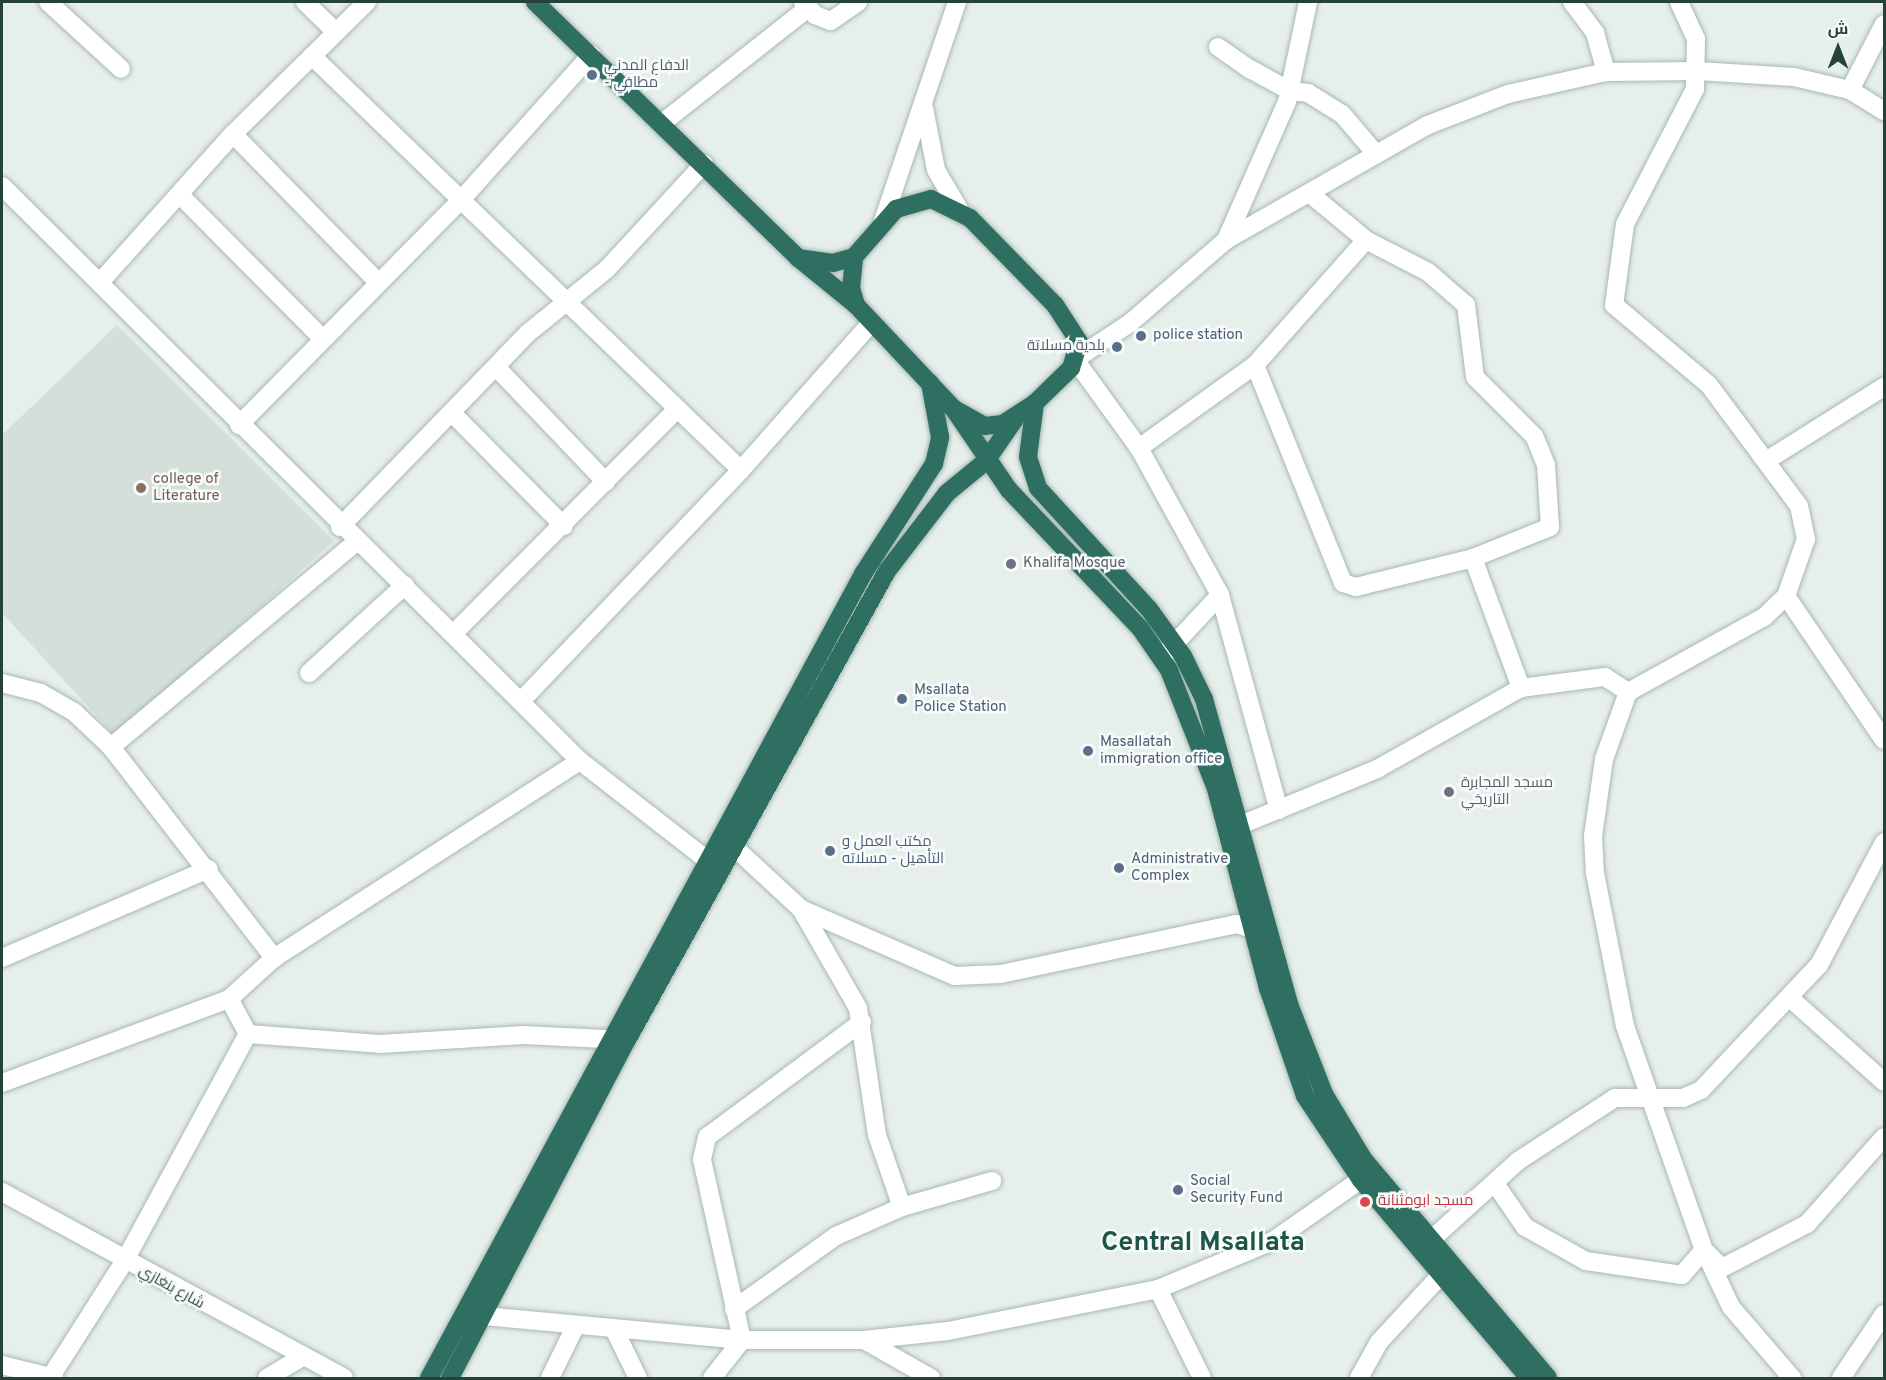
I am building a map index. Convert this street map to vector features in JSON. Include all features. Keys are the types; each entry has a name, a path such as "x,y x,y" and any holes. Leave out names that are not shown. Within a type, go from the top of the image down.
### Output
{"highway":[{"path":"541,3 797,257 856,305 930,383 953,408 986,461 1161,658 1204,751 1286,1049 1305,1096 1441,1275 1528,1378"},
{"path":"429,1378 620,1038 734,847 887,571 947,493 986,461 1015,419 1035,403 1076,360 1073,328 1055,305 959,209 920,199 884,221 854,257 833,263 797,257"},
{"path":"854,257 851,288 856,305"},
{"path":"450,1378 484,1316 706,859 862,574 934,464 940,437 930,383"},
{"path":"1035,403 1028,457 1038,488 1174,642 1204,699 1243,824 1272,937 1320,1085 1367,1176 1432,1239 1548,1378"},
{"path":"953,408 985,426 1015,419"},
{"path":"782,723 799,732"}],"street":[{"path":"48,2 120,69"},
{"path":"305,2 336,32"},
{"path":"101,281 232,134 367,2"},
{"path":"661,124 805,5 831,21 858,2"},
{"path":"884,221 957,2"},
{"path":"1226,240 1290,91 1308,2"},
{"path":"1572,2 1595,33 1606,72"},
{"path":"1679,2 1696,39 1698,71 1687,108 1625,224 1614,305 1708,385 1768,459 1799,506 1806,539 1786,596 1757,621 1628,692 1607,746 1593,837 1625,1026 1647,1095 1704,1250 1731,1307 1792,1378"},
{"path":"1850,90 1884,24"},
{"path":"1218,47 1290,91 1308,93 1353,122 1376,154"},
{"path":"239,425 377,281 461,200 591,55"},
{"path":"312,56 461,200 568,299 741,470"},
{"path":"1279,810 1220,595 1139,448 1076,360 1130,323 1226,240 1428,125 1508,94 1606,72 1698,71 1794,77 1850,90 1884,111"},
{"path":"924,104 936,170 959,209"},
{"path":"232,134 377,281"},
{"path":"340,527 496,367 568,299 607,268 704,164"},
{"path":"2,186 101,281 340,527 455,632 580,761 706,859"},
{"path":"1255,365 1343,583 1356,587 1473,558 1550,527 1546,465 1534,436 1475,377 1466,305 1428,272 1366,240 1309,193"},
{"path":"180,195 323,339"},
{"path":"1139,448 1255,365 1366,240"},
{"path":"521,701 741,470 871,323"},
{"path":"496,367 606,482"},
{"path":"1768,459 1884,387"},
{"path":"455,632 564,526 677,409"},
{"path":"452,413 564,526"},
{"path":"111,747 357,542"},
{"path":"1473,558 1521,688"},
{"path":"309,674 405,585"},
{"path":"1161,658 1220,595"},
{"path":"1786,596 1884,740"},
{"path":"1243,824 1377,769 1521,688 1605,677 1628,692"},
{"path":"2,684 40,693 74,712 111,747 209,869 274,958"},
{"path":"2,1083 229,999 274,958 580,761"},
{"path":"1432,1239 1496,1185 1518,1161 1615,1098 1647,1095 1683,1098 1701,1090 1791,999 1819,965 1879,870 1884,842"},
{"path":"734,847 801,909 840,971 862,1022 877,1135 902,1207"},
{"path":"2,958 209,869"},
{"path":"801,909 954,976 1000,974 1221,927 1253,926 1272,937"},
{"path":"229,999 248,1034"},
{"path":"1791,999 1884,1082"},
{"path":"742,1340 702,1159 707,1137 862,1022"},
{"path":"248,1034 380,1044 620,1038"},
{"path":"2,1365 51,1378 124,1262 248,1034"},
{"path":"1704,1250 1722,1268 1781,1240 1821,1213 1884,1137"},
{"path":"484,1316 575,1327 742,1340 864,1340 948,1331 1158,1289 1273,1241 1367,1176"},
{"path":"734,1309 836,1236 902,1207 992,1181"},
{"path":"1496,1185 1525,1227 1586,1262 1682,1275 1704,1250"},
{"name":"شارع بنغازي","path":"2,1192 299,1359 344,1378"},
{"path":"1359,1378 1379,1342 1441,1275"},
{"path":"1158,1289 1202,1378"},
{"path":"1841,1378 1884,1314"},
{"path":"550,1378 575,1327"},
{"path":"614,1329 638,1378"},
{"path":"712,1378 742,1340"},
{"path":"864,1340 931,1378"},
{"path":"267,1378 299,1359"}],"shaded area":[{"name":"college of Literature","path":"117,325 334,541 116,737 2,613 2,435"}],"place":[{"name":"الدفاع المدني - مطافي","path":"592,75"},
{"name":"police station","path":"1141,336"},
{"name":"بلدية مسلاتة","path":"1117,347"},
{"name":"college of Literature","path":"141,488"},
{"name":"Khalifa Mosque","path":"1011,564"},
{"name":"Msallata Police Station","path":"902,699"},
{"name":"Masallatah immigration office","path":"1088,751"},
{"name":"مسجد المجابرة التاريخي","path":"1449,792"},
{"name":"مكتب العمل و التأهيل - مسلاته","path":"830,851"},
{"name":"Administrative Complex","path":"1119,868"},
{"name":"Social Security Fund","path":"1178,1190"},
{"name":"مسجد ابومثنانة","path":"1365,1202"}],"district":[{"name":"Central Msallata","path":"1203,1244"}]}
